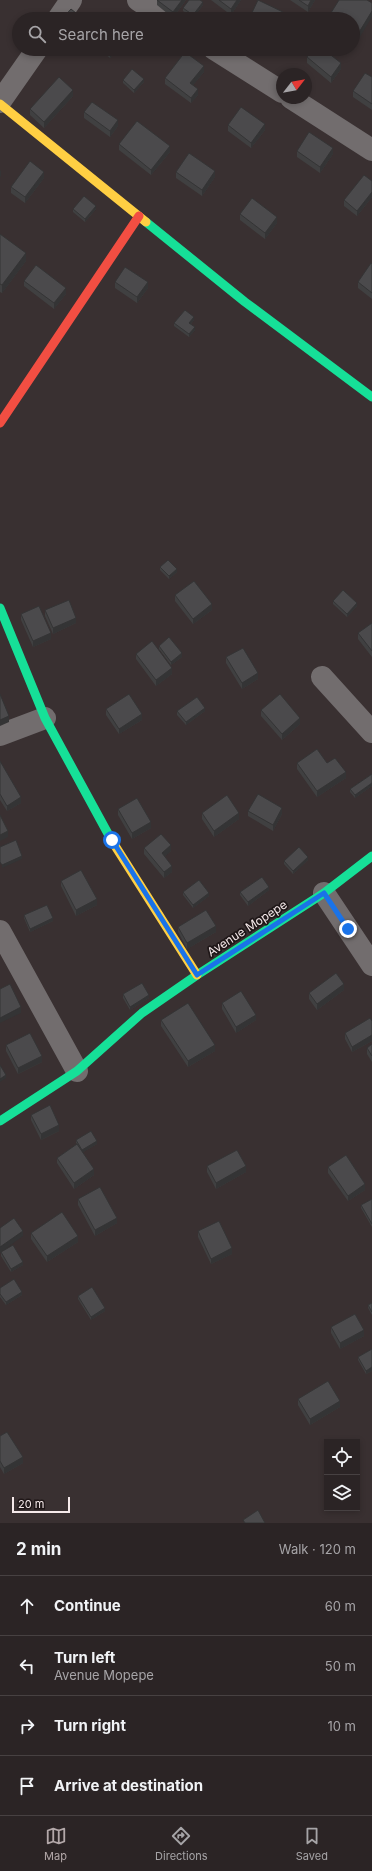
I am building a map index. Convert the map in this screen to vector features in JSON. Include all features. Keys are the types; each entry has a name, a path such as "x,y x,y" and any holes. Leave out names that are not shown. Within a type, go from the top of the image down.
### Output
{"street":[{"path":"63,12 72,0"},
{"path":"138,0 156,12"},
{"path":"32,56 0,103 245,302 372,397"},
{"path":"225,56 276,88"},
{"path":"300,104 372,150"},
{"path":"0,423 139,216"},
{"path":"0,608 45,718 112,840 197,975"},
{"path":"322,677 372,732"},
{"path":"0,735 45,718"},
{"name":"Avenue Mopepe","path":"0,1121 78,1071 142,1013 197,975 324,893 372,856"},
{"path":"324,893 372,965"},
{"path":"0,931 78,1071"}],"building":[{"path":"157,0 182,0 173,12"},
{"path":"189,0 200,0 203,2 195,12 189,12 183,8"},
{"path":"219,0 237,0 231,9"},
{"path":"258,0 283,12 252,12"},
{"path":"299,0 311,0 308,6"},
{"path":"339,0 367,0 372,3 372,11 360,31 360,12 332,12"},
{"path":"182,56 190,56 204,66 190,83 198,89 191,98 165,78"},
{"path":"332,56 341,63 331,77 307,57"},
{"path":"132,69 144,79 134,90 123,80"},
{"path":"365,73 372,77 372,104 353,91"},
{"path":"59,77 73,90 44,122 30,109"},
{"path":"92,102 118,120 110,131 84,112"},
{"path":"241,107 265,124 251,143 228,125"},
{"path":"137,121 170,146 151,170 119,144"},
{"path":"309,132 333,148 320,167 297,151"},
{"path":"189,153 215,171 202,190 176,172"},
{"path":"30,161 44,172 25,197 11,187"},
{"path":"364,175 372,181 372,192 357,211 344,200"},
{"path":"84,196 96,206 85,219 73,209"},
{"path":"252,198 277,217 265,233 240,214"},
{"path":"0,234 26,253 2,285 0,284"},
{"path":"371,263 372,264 372,293 358,282"},
{"path":"36,265 66,288 54,303 24,281"},
{"path":"125,267 148,282 137,297 115,282"},
{"path":"185,310 194,317 189,323 195,327 189,334 174,323"},
{"path":"168,560 177,569 169,576 160,567"},
{"path":"194,581 212,604 193,619 175,595"},
{"path":"343,590 357,603 347,614 333,601"},
{"path":"69,600 76,618 53,628 45,610"},
{"path":"39,606 51,633 33,641 21,614"},
{"path":"372,623 372,651 358,633"},
{"path":"169,637 182,653 171,662 159,646"},
{"path":"152,641 172,668 156,680 136,654"},
{"path":"243,648 258,673 242,683 226,657"},
{"path":"0,694 9,716 0,720"},
{"path":"129,694 142,714 119,729 106,709"},
{"path":"280,694 300,718 282,734 261,710"},
{"path":"197,697 205,708 186,722 177,711"},
{"path":"317,749 327,763 335,758 346,772 317,791 297,763"},
{"path":"0,761 21,797 7,806 0,794"},
{"path":"372,774 372,783 355,795 350,789"},
{"path":"258,794 282,808 273,825 248,811"},
{"path":"227,795 239,813 214,831 202,813"},
{"path":"137,798 151,822 132,833 118,809"},
{"path":"0,815 8,831 0,835"},
{"path":"161,834 171,845 162,853 172,866 164,872 144,848"},
{"path":"16,840 22,856 2,865 0,862 0,847"},
{"path":"299,847 308,857 293,871 284,861"},
{"path":"81,870 97,899 76,910 61,881"},
{"path":"262,877 269,887 248,902 240,892"},
{"path":"199,880 209,893 193,905 183,892"},
{"path":"47,905 53,918 30,929 24,915"},
{"path":"206,910 216,926 187,943 178,927"},
{"path":"336,973 344,984 317,1004 309,993"},
{"path":"142,983 149,995 130,1007 123,994"},
{"path":"10,984 21,1007 0,1018 0,989"},
{"path":"241,991 256,1015 236,1027 222,1003"},
{"path":"188,1003 215,1045 188,1061 161,1020"},
{"path":"370,1018 372,1021 372,1035 352,1047 345,1033"},
{"path":"30,1033 42,1056 18,1068 6,1045"},
{"path":"372,1044 372,1056 367,1048"},
{"path":"0,1065 6,1075 0,1079"},
{"path":"50,1105 59,1125 41,1134 31,1115"},
{"path":"91,1131 97,1141 82,1150 76,1140"},
{"path":"77,1144 94,1169 74,1183 57,1158"},
{"path":"237,1150 246,1166 216,1183 207,1166"},
{"path":"346,1155 365,1184 348,1196 328,1167"},
{"path":"100,1187 117,1218 95,1230 78,1199"},
{"path":"372,1199 372,1224 361,1205"},
{"path":"62,1212 78,1236 47,1256 31,1233"},
{"path":"14,1218 23,1231 0,1247 0,1228"},
{"path":"219,1221 232,1248 211,1259 198,1231"},
{"path":"13,1245 23,1262 11,1269 1,1252"},
{"path":"14,1279 22,1292 6,1302 0,1294 0,1288"},
{"path":"92,1287 105,1308 91,1317 78,1296"},
{"path":"372,1303 372,1312 368,1305"},
{"path":"355,1314 364,1330 340,1343 331,1327"},
{"path":"372,1349 372,1367 366,1371 358,1357"},
{"path":"328,1381 340,1401 310,1419 298,1399"},
{"path":"7,1432 23,1457 4,1468 0,1461 0,1436"},
{"path":"258,1510 265,1523 245,1523 243,1520"}],"traffic: fast":[{"path":"146,222 245,302 372,397"},
{"path":"0,608 45,718 112,841"},
{"path":"0,1121 77,1071 142,1013 197,975 324,893 372,856"}],"traffic: slow":[{"path":"0,104 146,222"},
{"path":"112,841 197,975"}],"traffic: jam":[{"path":"0,423 139,216"}],"route":[{"path":"112,840 197,975 324,893 348,929"}]}
